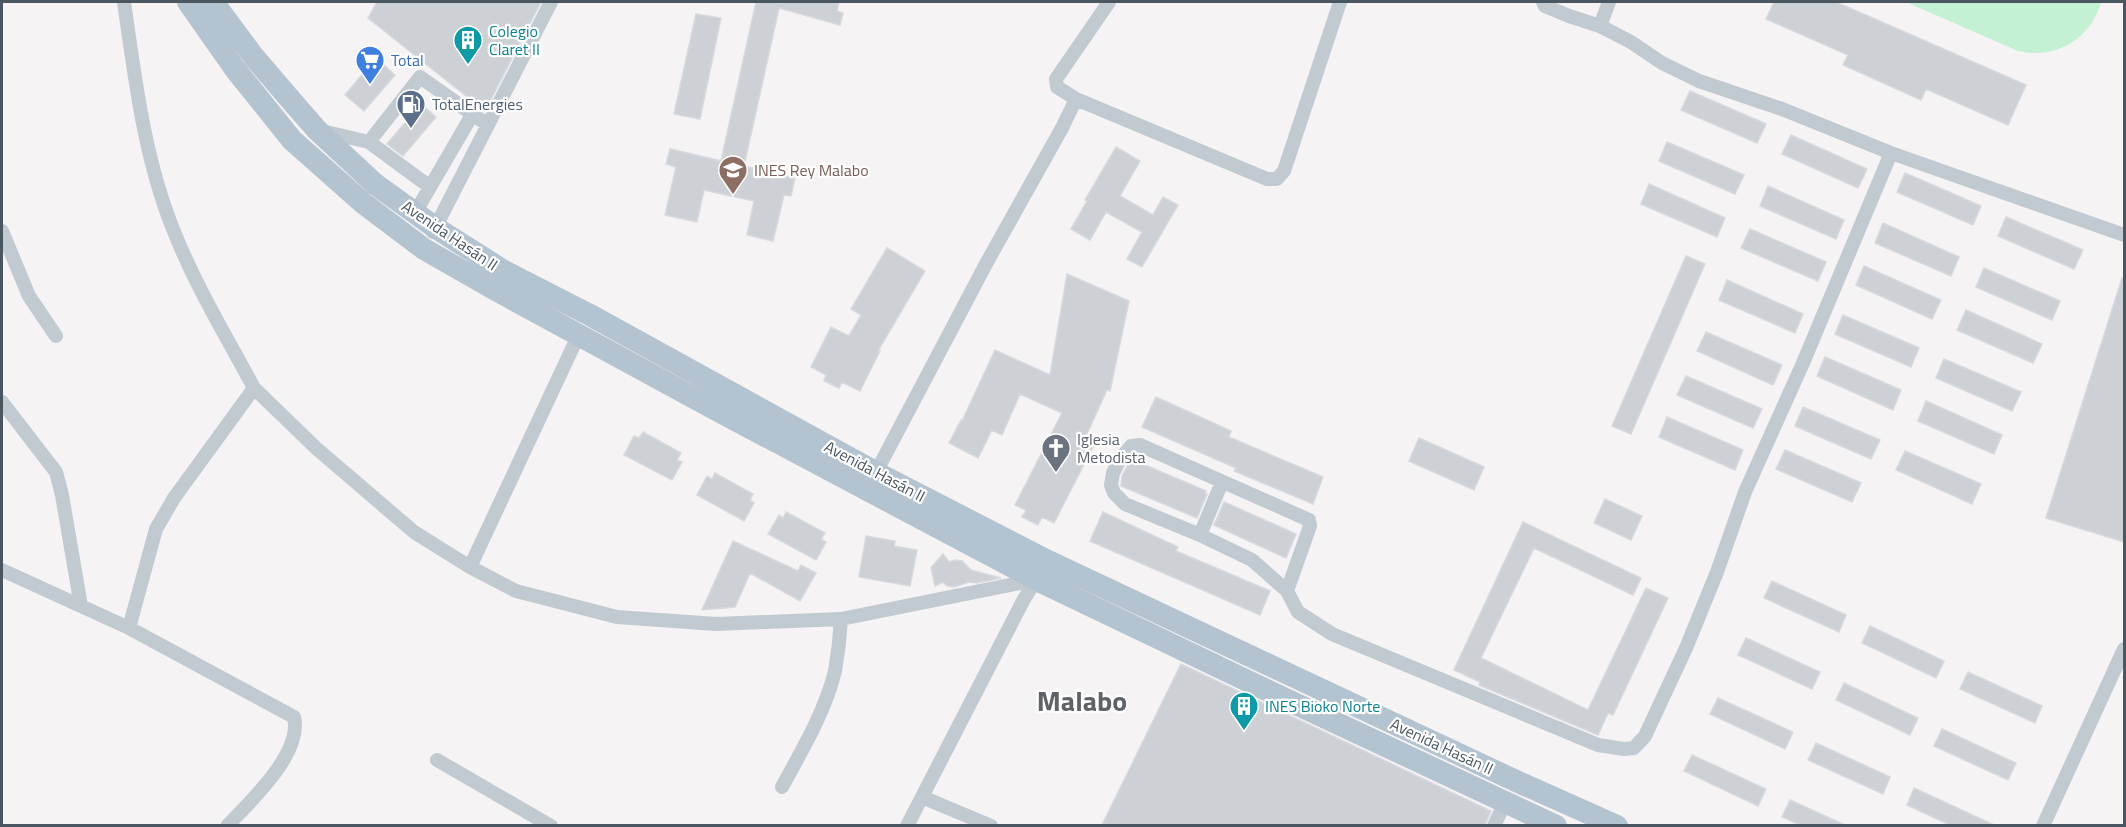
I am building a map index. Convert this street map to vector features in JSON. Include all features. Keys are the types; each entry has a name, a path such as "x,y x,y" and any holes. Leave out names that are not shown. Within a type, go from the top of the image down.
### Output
{"main road":[{"name":"Avenida Hasán II","path":"188,2 235,69 292,140 363,203 424,249 494,290 1043,570 1279,696 1556,825"},
{"name":"Avenida Hasán II","path":"213,2 254,57 317,130 375,184 436,228 504,271 620,332 871,482"},
{"name":"Avenida Hasán II","path":"1043,570 1505,776 1592,820 1617,825"}],"street":[{"path":"124,2 138,95 158,184 172,227 189,268 254,388 316,448 414,532 470,567 516,591 616,617 716,624 841,619 1043,570"},
{"path":"424,249 551,2"},
{"path":"1109,2 1056,79 1057,87 1076,99 1268,179 1277,179 1284,171 1340,2"},
{"path":"1543,2 1545,6 1600,26 1631,42 1662,63 1700,81 1891,153 2124,235"},
{"path":"1600,26 1609,2"},
{"path":"369,142 420,77 488,125"},
{"path":"871,482 1076,99"},
{"path":"415,213 472,115"},
{"path":"317,130 369,142 430,187"},
{"path":"1287,591 1310,526 1309,520 1140,445 1131,446 1120,459 1113,473 1111,485 1114,493 1125,504 1200,535 1252,560 1287,591 1298,612 1332,634 1598,745 1623,749 1634,748 1645,736 1686,648 1717,572 1745,492 1803,363 1891,153"},
{"path":"2,231 29,296 56,336"},
{"path":"470,567 579,334"},
{"path":"129,628 156,529 174,498 254,388"},
{"path":"2,402 56,472 81,606"},
{"path":"1200,535 1222,482"},
{"path":"2,570 129,628 294,717 296,726 294,737 272,778 227,825"},
{"path":"907,825 1024,598 1043,570"},
{"path":"782,787 825,702 839,650 841,619"},
{"path":"2043,825 2124,649"},
{"path":"437,760 552,825"},
{"path":"922,798 991,825"},
{"path":"1494,825 1506,801"}],"green space":[{"path":"1906,2 2101,2 2089,27 2070,44 2058,49 2032,53 2018,51"}],"building":[{"name":"Colegio Claret II","path":"377,2 541,2 485,111 368,18"},
{"path":"756,2 839,2 837,11 843,13 840,25 779,8 744,166 795,178 791,196 784,195 773,241 747,235 754,201 704,190 697,222 665,215 676,167 666,164 670,149 721,161"},
{"path":"1774,2 1836,2 2026,85 2008,125 1926,89 1921,100 1843,65 1848,55 1766,19"},
{"path":"696,14 721,18 700,119 674,114"},
{"name":"Total","path":"376,58 395,75 364,111 345,95"},
{"path":"1690,91 1766,124 1757,143 1681,110"},
{"path":"421,104 436,117 403,156 387,144"},
{"path":"1791,135 1867,169 1858,188 1782,154"},
{"path":"1667,142 1744,175 1735,194 1659,161"},
{"path":"1116,147 1140,161 1120,196 1153,215 1163,197 1178,205 1142,267 1127,259 1142,232 1106,212 1090,240 1071,229"},
{"path":"1905,173 1981,206 1973,225 1897,192"},
{"path":"1649,184 1725,218 1717,237 1641,204"},
{"path":"1768,186 1844,220 1836,239 1760,206"},
{"path":"2006,217 2083,250 2074,269 1998,236"},
{"path":"1883,223 1959,257 1951,276 1875,243"},
{"path":"1750,229 1826,262 1818,281 1741,248"},
{"path":"887,248 925,271 878,351 880,351 860,391 842,382 839,388 824,381 826,375 811,367 831,327 849,336 861,315 851,309"},
{"path":"1686,256 1705,264 1631,434 1612,426"},
{"path":"1864,266 1941,300 1932,319 1856,285"},
{"path":"1984,268 2060,301 2052,320 1976,287"},
{"path":"1067,274 1129,301 1110,391 1107,390 1086,436 1096,441 1054,523 1042,517 1038,525 1022,517 1026,510 1015,505 1062,413 1020,394 1002,435 992,430 978,458 949,443 962,421 995,350 1050,375"},
{"path":"2122,278 2124,278 2124,542 2046,518"},
{"path":"1727,280 1803,314 1795,333 1719,300"},
{"path":"1966,310 2042,344 2033,363 1957,330"},
{"path":"1843,315 1919,348 1911,367 1835,334"},
{"path":"1706,332 1782,365 1773,385 1697,351"},
{"path":"1825,357 1901,390 1893,410 1817,376"},
{"path":"1944,359 2021,392 2012,411 1936,378"},
{"path":"1686,376 1762,409 1753,428 1677,395"},
{"path":"1156,397 1231,431 1229,437 1323,477 1313,504 1234,471 1236,468 1142,427"},
{"path":"1926,401 2002,435 1994,454 1918,421"},
{"path":"1803,407 1880,440 1871,459 1795,426"},
{"path":"1667,417 1743,450 1735,470 1659,437"},
{"path":"643,432 681,453 677,460 682,462 672,480 624,455 634,436 639,438"},
{"path":"1419,438 1484,467 1474,490 1409,461"},
{"path":"1785,450 1861,483 1852,502 1776,469"},
{"path":"1905,451 1981,484 1972,504 1896,470"},
{"path":"1131,459 1206,491 1207,494 1197,518 1121,486 1122,476"},
{"path":"715,473 753,494 750,500 754,503 744,521 697,495 707,476 712,479"},
{"path":"1605,499 1642,516 1631,540 1594,523"},
{"path":"1224,502 1296,534 1286,558 1214,525"},
{"path":"786,512 825,533 821,539 826,542 816,560 768,534 779,515 783,518"},
{"path":"1103,512 1178,547 1176,551 1270,591 1260,615 1090,541"},
{"path":"1523,522 1641,578 1633,595 1534,548 1481,658 1588,710 1646,588 1668,598 1613,715 1608,713 1598,735 1479,685 1480,682 1454,670"},
{"path":"866,536 895,541 894,546 917,550 910,586 859,577"},
{"path":"733,541 798,571 801,565 816,573 800,601 750,573 735,607 702,610"},
{"path":"943,554 949,562 962,561 971,570 1001,578 977,583 969,582 954,587 947,586 943,582 935,586 931,568"},
{"path":"1772,581 1846,615 1839,632 1764,598"},
{"path":"1870,626 1944,661 1936,678 1862,643"},
{"path":"1746,638 1820,672 1812,689 1738,655"},
{"name":"INES Bioko Norte","path":"1181,664 1491,811 1485,825 1102,825"},
{"path":"1968,672 2042,706 2035,723 1960,689"},
{"path":"1844,683 1918,718 1910,735 1836,700"},
{"path":"1718,698 1793,732 1785,749 1710,714"},
{"path":"1942,729 2016,763 2008,780 1934,746"},
{"path":"1816,743 1890,777 1883,794 1808,760"},
{"path":"1692,755 1766,789 1758,806 1684,771"},
{"path":"1914,788 1994,825 1950,825 1907,805"},
{"path":"1790,800 1845,825 1800,825 1782,817"}],"place":[{"name":"Colegio Claret II","path":"468,66"},
{"name":"Total","path":"370,86"},
{"name":"TotalEnergies","path":"411,130"},
{"name":"INES Rey Malabo","path":"733,196"},
{"name":"Iglesia Metodista","path":"1056,474"},
{"name":"INES Bioko Norte","path":"1244,732"}],"district":[{"name":"Malabo","path":"1082,700"}]}
